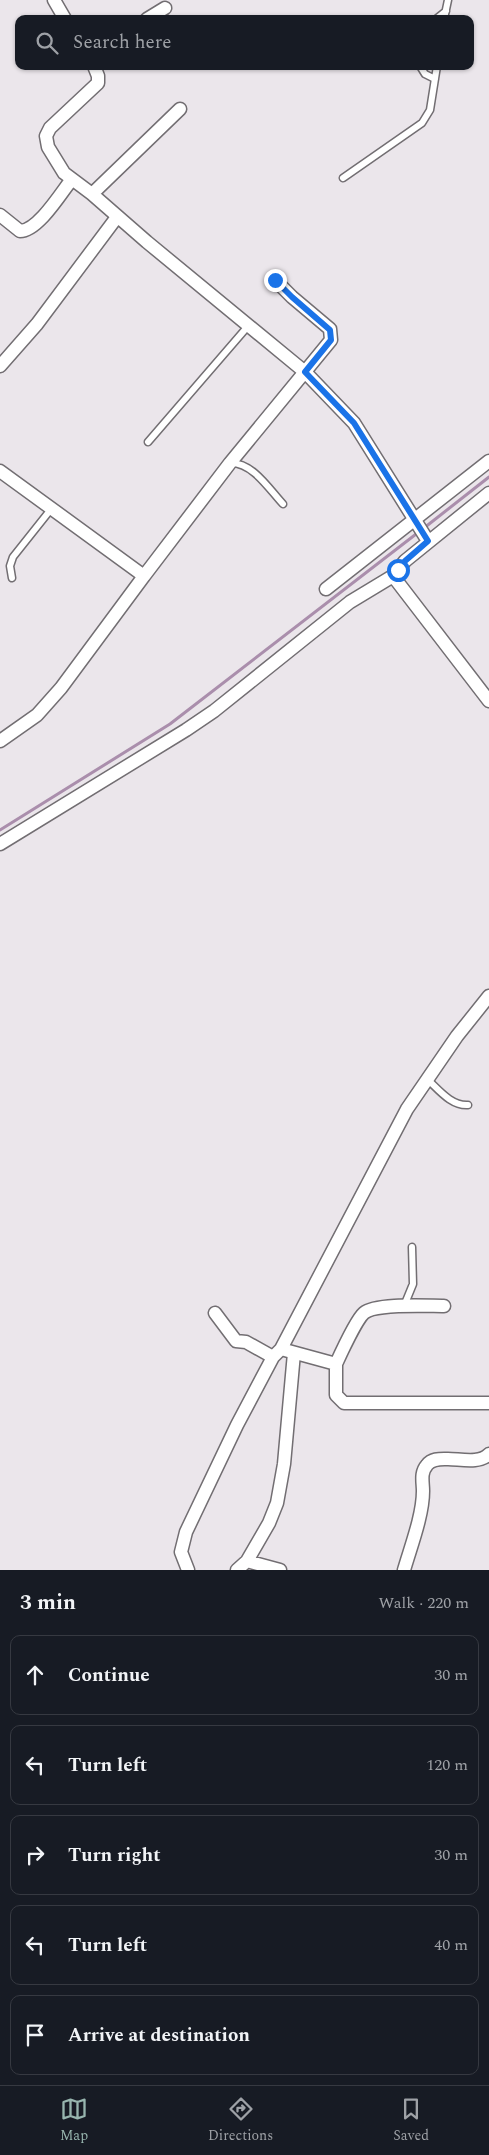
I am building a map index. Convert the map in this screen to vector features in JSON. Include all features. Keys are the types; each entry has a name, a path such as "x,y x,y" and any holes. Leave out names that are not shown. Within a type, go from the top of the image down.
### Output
{"street":[{"path":"54,0 63,15"},
{"path":"154,15 165,8"},
{"path":"96,70 98,83 50,128 46,136 48,147 56,164 117,217 305,372 354,423 428,541"},
{"path":"92,194 180,109"},
{"path":"0,215 20,231 30,228 38,221 72,179"},
{"path":"0,366 37,324 117,217"},
{"path":"0,741 38,715 61,688 230,463 331,340 332,334 326,325 275,280"},
{"path":"326,589 489,461"},
{"path":"0,471 144,576"},
{"path":"0,844 186,730 214,710 350,602 393,576 405,561 428,541 489,493"},
{"path":"393,576 489,701"},
{"path":"188,1570 181,1552 186,1532 237,1425 283,1353 389,1140 407,1108 489,996"},
{"path":"444,1306 376,1308 363,1314 336,1364 336,1396 344,1403 489,1404"},
{"path":"215,1313 236,1341 336,1364"},
{"path":"237,1570 247,1561 269,1523 277,1503 284,1464 283,1353"},
{"path":"404,1570 415,1534 423,1493 422,1475 426,1465 439,1459 481,1460 489,1454"},
{"path":"247,1561 280,1570"}],"lane":[{"path":"445,15 448,0"},
{"path":"441,15 446,11"},
{"path":"422,70 425,74 435,79"},
{"path":"343,178 422,123 430,110 436,70"},
{"path":"148,442 249,325"},
{"path":"230,463 241,463 250,469 283,504"},
{"path":"12,578 10,566 13,557 52,508"},
{"path":"427,1079 452,1102 458,1105 468,1105"},
{"path":"404,1306 413,1284 412,1247"}],"waterway":[{"path":"424,528 489,477"},
{"path":"0,830 170,724 420,531"}],"route":[{"path":"275,280 330,330 332,334 331,340 305,372 354,423 428,541 405,561 398,570"}]}
